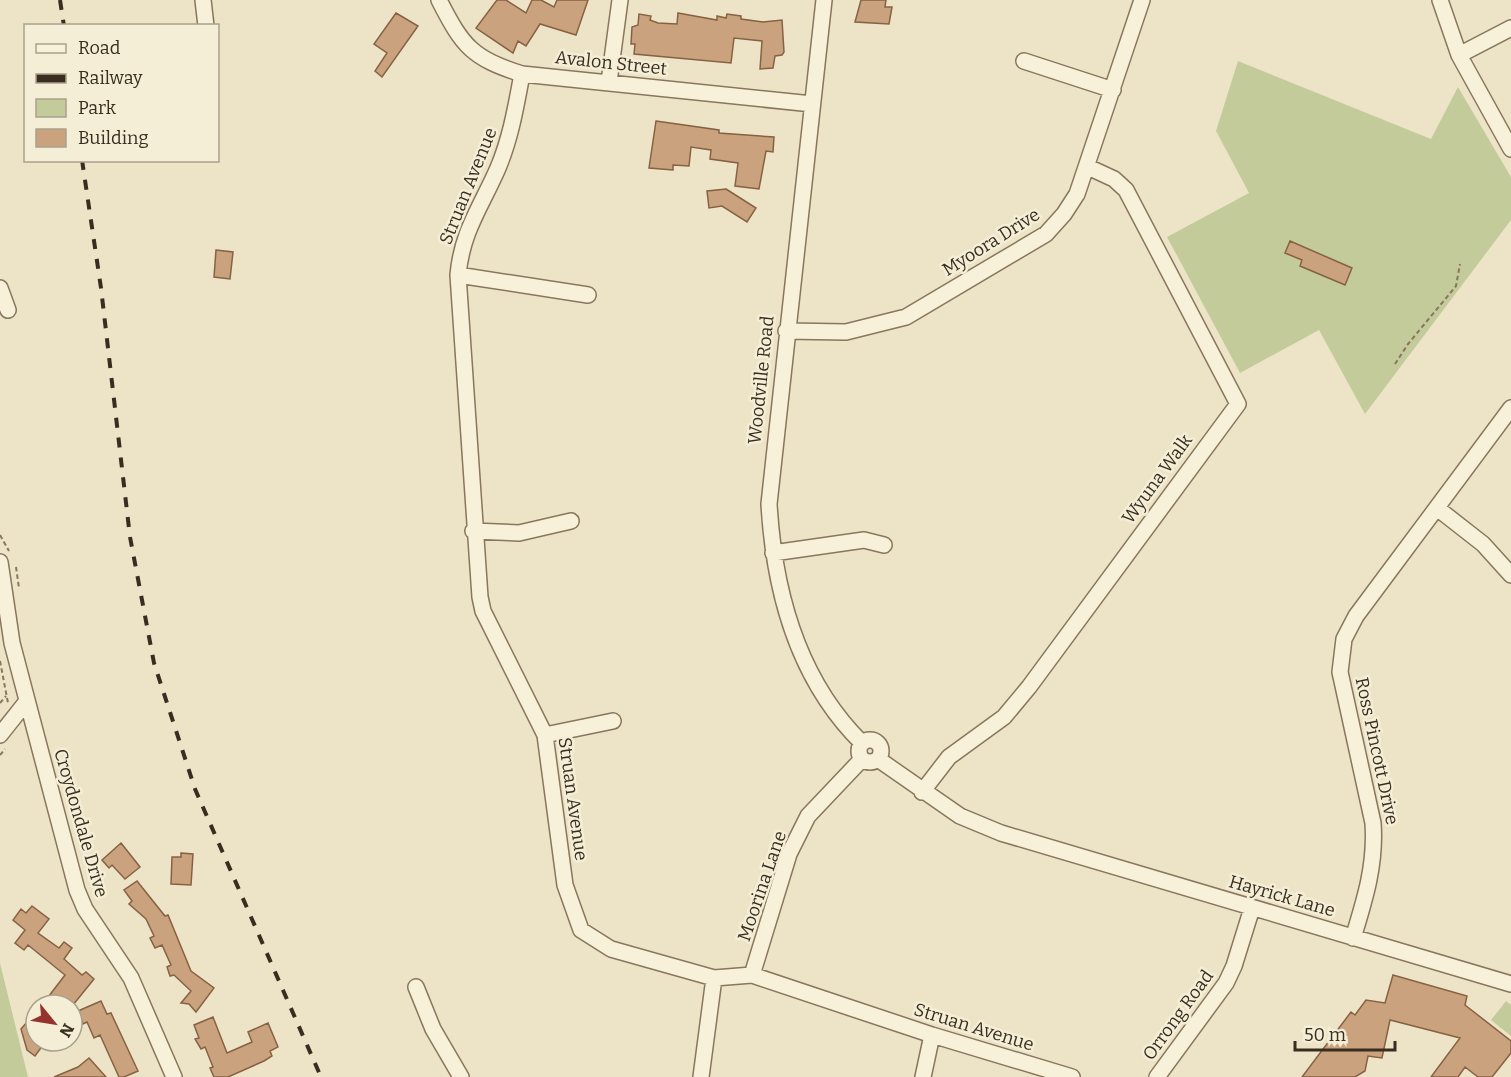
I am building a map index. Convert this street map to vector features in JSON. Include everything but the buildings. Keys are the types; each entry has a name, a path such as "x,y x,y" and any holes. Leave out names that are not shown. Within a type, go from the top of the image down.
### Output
{"street":[{"path":"203,0 206,24"},
{"name":"Avalon Street","path":"439,0 465,45 486,61 522,74 812,104"},
{"path":"609,82 620,0"},
{"name":"Woodville Road","path":"824,0 770,481 773,553 784,605 804,656 830,705 862,743"},
{"name":"Myoora Drive","path":"786,331 846,332 906,317 1046,234 1073,201 1088,167 1142,0"},
{"path":"1440,0 1459,55 1511,149"},
{"path":"1459,55 1511,28"},
{"path":"1024,61 1113,90"},
{"name":"Struan Avenue","path":"522,74 513,124 498,167 460,249 458,275 473,531 477,584 483,611 545,735 565,885 581,930 611,949 714,978 752,975 932,1035 1072,1077"},
{"name":"Wyuna Walk","path":"922,792 949,756 1004,717 1029,687 1238,404 1126,190 1114,179 1088,167"},
{"path":"458,275 588,295"},
{"path":"0,288 8,310"},
{"name":"Ross Pincott Drive","path":"1353,938 1371,878 1375,840 1343,690 1340,672 1341,649 1356,616 1511,408"},
{"path":"1437,508 1484,544 1511,574"},
{"path":"473,531 519,533 571,521"},
{"path":"773,553 864,540 884,545"},
{"name":"Croydondale Drive","path":"0,562 12,643 77,890 85,909 130,978 174,1077"},
{"path":"0,735 27,701"},
{"path":"545,735 613,721"},
{"path":"870,740 877,742 881,748 878,759 872,762 862,759 859,750 862,743 870,740"},
{"name":"Moorina Lane","path":"752,975 789,854 808,816 862,759"},
{"path":"878,759 922,792"},
{"name":"Hayrick Lane","path":"922,792 960,816 1042,846 1511,984"},
{"name":"Orrong Road","path":"1157,1077 1226,983 1234,966 1252,908"},
{"path":"701,1077 714,978"},
{"path":"416,987 433,1029 461,1077"},
{"path":"924,1077 932,1035"}],"path":[{"path":"1395,364 1408,344 1456,286 1460,264"},
{"path":"0,535 17,569 20,592"},
{"path":"0,703 6,695"}],"green space":[{"path":"1238,61 1431,139 1458,87 1511,177 1511,220 1365,414 1319,330 1240,373 1167,237 1249,193 1216,131"},
{"path":"0,963 28,1077 0,1077"},
{"path":"1506,1001 1511,1005 1511,1036 1491,1020"}],"railway":[{"path":"60,0 64,24"},
{"path":"82,162 101,288 130,537 154,663 195,789 321,1077"}]}
